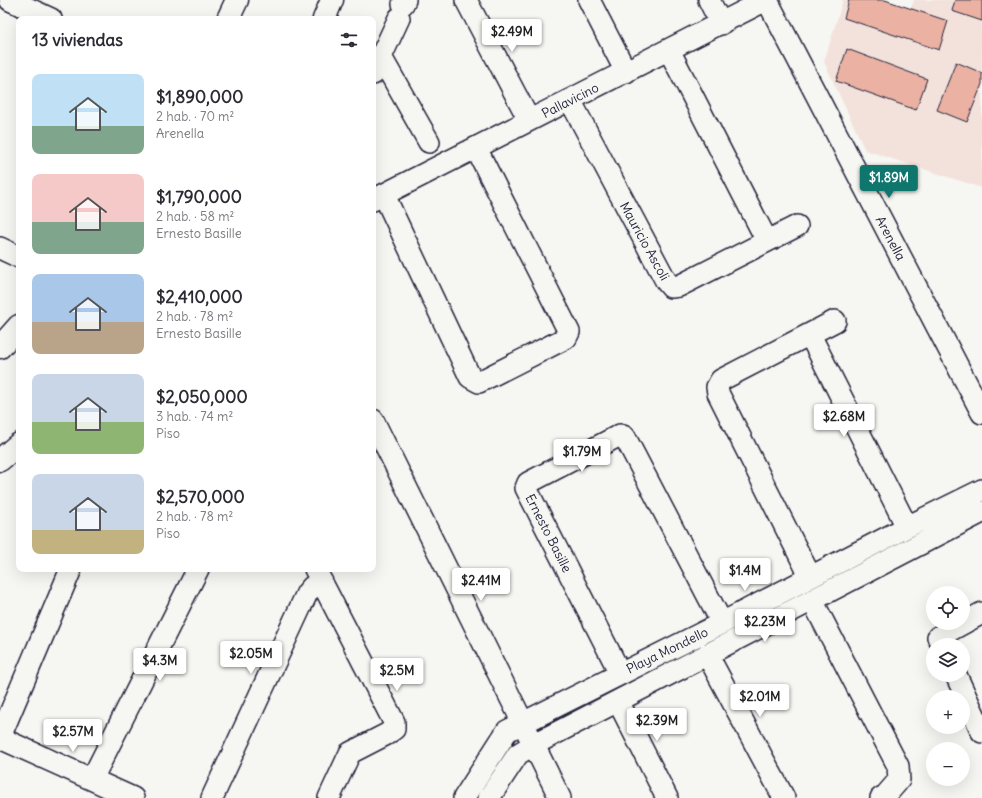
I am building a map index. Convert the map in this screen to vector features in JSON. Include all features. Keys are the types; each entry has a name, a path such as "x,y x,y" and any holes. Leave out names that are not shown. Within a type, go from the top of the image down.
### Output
{"main road":[{"path":"229,16 237,0"},
{"path":"325,16 332,0"},
{"path":"0,347 16,329"},
{"path":"0,460 16,447"}],"street":[{"path":"0,8 3,0"},
{"path":"10,0 45,16"},
{"path":"466,0 529,120"},
{"path":"589,0 626,72"},
{"path":"709,0 721,24"},
{"name":"Pallavicino","path":"378,197 766,0"},
{"name":"Arenella","path":"766,0 982,413"},
{"path":"403,8 377,66 429,142"},
{"path":"669,50 767,240"},
{"name":"Mauricio Ascoli","path":"570,100 666,281 671,287 679,286 797,226"},
{"path":"378,197 470,377 478,382 566,338 569,332 476,148"},
{"path":"0,248 16,256"},
{"path":"810,576 718,393 717,387 721,380 835,321"},
{"path":"810,335 907,527"},
{"path":"376,426 560,798"},
{"name":"Ernesto Basille","path":"620,673 526,488 528,483 620,435 625,437 722,623"},
{"name":"Playa Mondello","path":"464,798 507,731 522,722 722,623 810,576 982,490"},
{"name":"Playa Mondello","path":"489,798 518,754 707,654 982,512"},
{"path":"70,572 0,738 133,798"},
{"path":"92,779 196,572"},
{"path":"212,798 307,593 318,575"},
{"path":"318,575 394,722 394,729 387,734 350,752 328,798"},
{"path":"812,600 898,766 899,780 886,795 881,798"},
{"path":"938,638 982,613"},
{"path":"707,654 784,798"},
{"path":"959,682 982,732"},
{"path":"618,701 667,798"}],"shaded area":[{"path":"843,0 885,0 911,8 914,0 982,0 982,188 865,150 824,62"}],"building":[{"path":"849,0 885,0 948,21 939,50 844,18"},
{"path":"955,0 982,0 982,21 952,11"},
{"path":"847,49 927,79 916,110 836,81"},
{"path":"956,62 982,73 982,84 967,122 937,110"}]}
